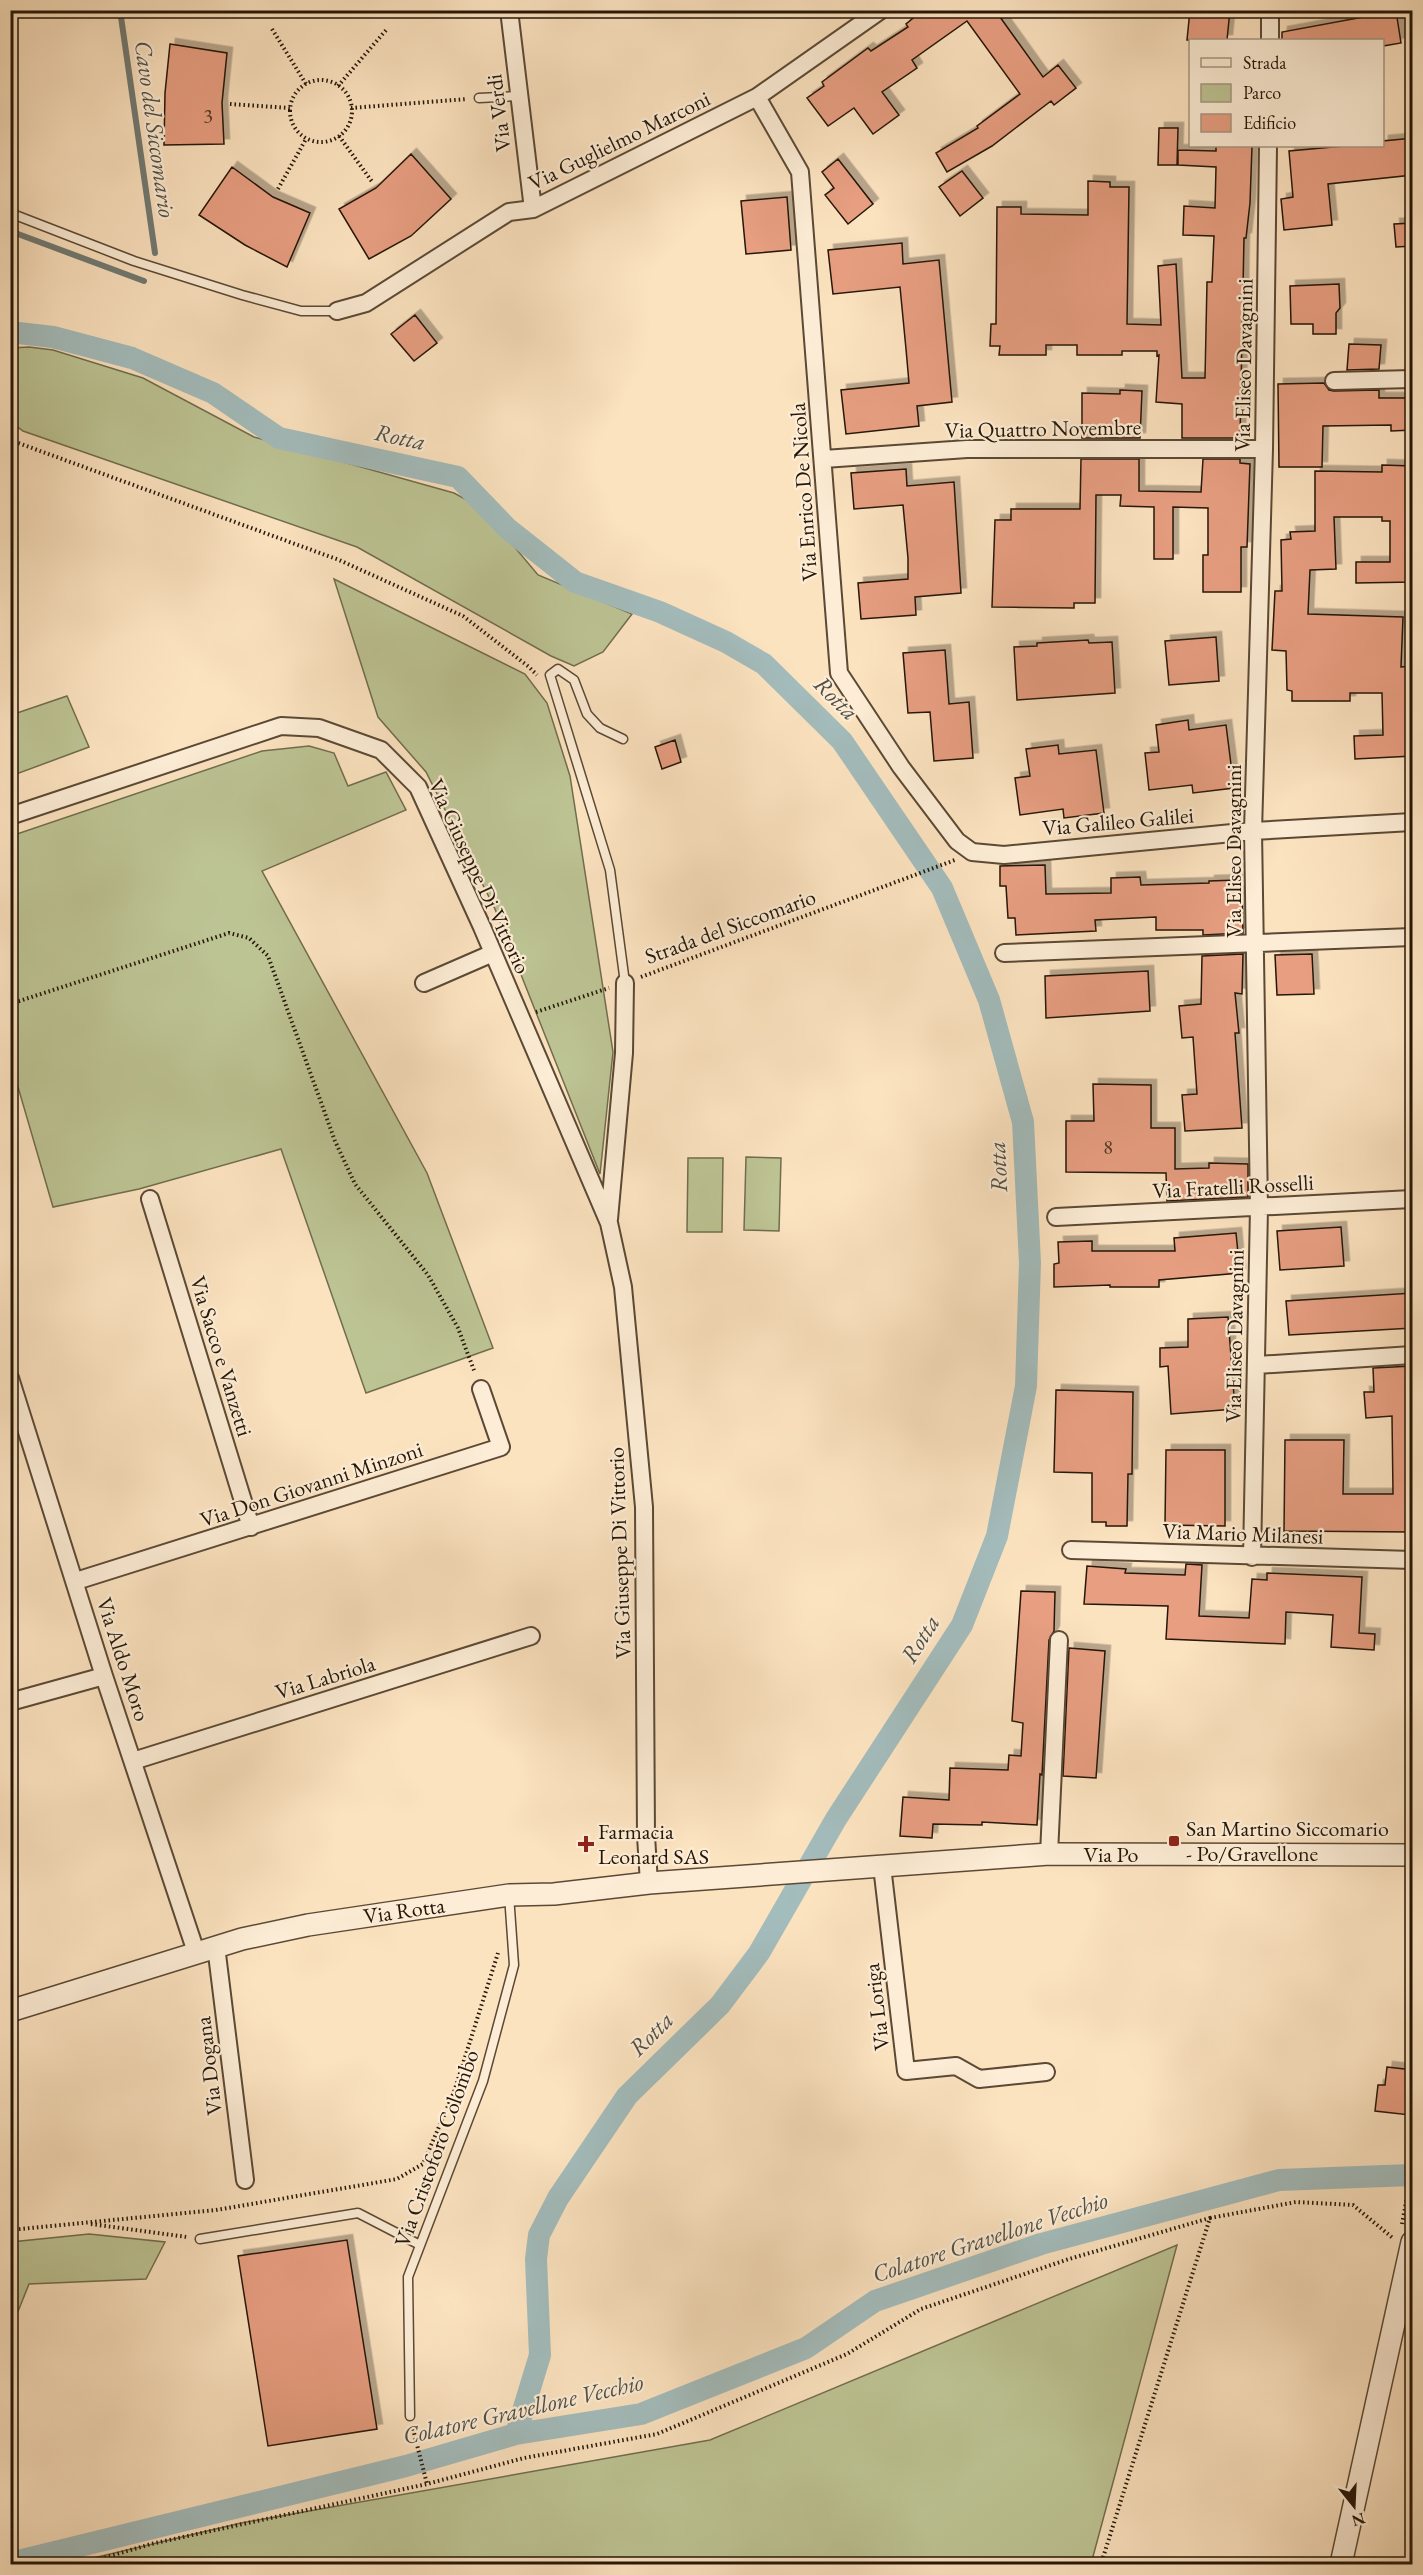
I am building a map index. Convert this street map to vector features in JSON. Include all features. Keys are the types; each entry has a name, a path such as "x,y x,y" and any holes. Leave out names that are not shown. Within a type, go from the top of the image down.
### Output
{"street":[{"name":"Via Verdi","path":"509,10 533,209"},
{"name":"Via Guglielmo Marconi","path":"337,311 366,303 509,212 533,209 757,96 881,10"},
{"path":"1270,10 1270,39"},
{"name":"Via Enrico De Nicola","path":"757,96 801,172 839,673 901,767 957,841 972,852"},
{"name":"Via Eliseo Davagnini","path":"1252,1557 1259,1208 1253,831 1264,449 1268,147"},
{"path":"1334,381 1413,379"},
{"name":"Via Quattro Novembre","path":"824,459 967,449 1264,449"},
{"name":"Via Giuseppe Di Vittorio","path":"10,816 280,726 319,728 381,750 418,787 493,953 609,1223 623,1287 644,1508 646,1836 649,1883"},
{"name":"Via Galileo Galilei","path":"972,852 1004,855 1253,831 1413,822"},
{"path":"1004,953 1256,941 1413,937"},
{"path":"424,983 493,953"},
{"name":"Via Giuseppe Di Vittorio","path":"609,1223 624,1053 625,983"},
{"name":"Via Sacco e Vanzetti","path":"150,1199 251,1527"},
{"name":"Via Fratelli Rosselli","path":"1056,1217 1413,1199"},
{"path":"1257,1365 1413,1356"},
{"name":"Via Aldo Moro","path":"10,1378 133,1761 206,1949"},
{"name":"Via Don Giovanni Minzoni","path":"76,1581 501,1447 481,1389"},
{"name":"Via Mario Milanesi","path":"1071,1550 1413,1560"},
{"name":"Via Labriola","path":"133,1761 531,1636"},
{"path":"1049,1854 1059,1640"},
{"path":"10,1702 104,1676"},
{"name":"Via Po","path":"810,1871 1049,1854 1413,1855"},
{"name":"Via Loriga","path":"882,1866 906,2071 956,2066 979,2079 1046,2072"},
{"name":"Via Rotta","path":"10,2011 206,1949 308,1924 509,1895 554,1894 649,1883 810,1871"},
{"name":"Via Dogana","path":"206,1949 245,2180"},
{"path":"1341,2565 1411,2247"}],"lane":[{"path":"479,98 519,96"},
{"path":"10,213 134,261 242,295 302,311 337,311"},
{"path":"622,739 600,728 586,714 574,680 558,669 550,675 609,870 625,983"},
{"name":"Via Cristoforo Colombo","path":"410,2416 408,2277 483,2081 514,1965 509,1895"},
{"path":"200,2239 358,2213 420,2245"}],"path":[{"path":"338,86 387,28"},
{"path":"272,29 306,84"},
{"path":"322,81 338,86 349,100 351,108 349,124 339,136 323,142 306,139 293,126 290,108 298,90 306,84 322,81"},
{"path":"351,108 479,98"},
{"path":"230,104 290,108"},
{"path":"339,136 373,183"},
{"path":"278,189 306,139"},
{"path":"10,440 339,560 463,616 529,667 556,699"},
{"name":"Strada del Siccomario","path":"521,1020 534,1013 625,983 951,862"},
{"path":"10,1004 229,933 249,938 268,956 335,1141 356,1184 428,1275 458,1328 481,1389"},
{"path":"10,2230 216,2210 397,2179 423,2164 454,2092 511,1918"},
{"path":"1404,2213 1413,2170"},
{"path":"83,2565 151,2544 427,2484 524,2458 657,2433 847,2354 921,2308 1069,2259 1210,2218 1296,2202 1353,2205 1411,2247"},
{"path":"1101,2565 1210,2218"},
{"path":"84,2223 200,2239"},
{"path":"410,2416 427,2484"}],"green space":[{"path":"29,347 53,350 143,378 254,437 454,493 482,508 538,575 632,614 603,652 574,666 551,656 357,547 23,431 11,422 11,348"},
{"path":"334,579 525,674 547,703 570,776 613,1052 600,1174 495,909 426,772 378,717"},
{"path":"67,696 89,747 11,776 11,715"},
{"path":"309,746 334,753 348,786 386,772 406,810 262,871 427,1173 493,1348 366,1393 281,1149 139,1189 53,1207 11,1063 11,836 262,751"},
{"path":"746,1157 781,1158 779,1231 744,1230"},
{"path":"688,1158 723,1158 722,1232 687,1232"},
{"path":"89,2234 165,2242 146,2279 29,2284 11,2329 11,2242"},
{"path":"1177,2245 1091,2564 68,2564 241,2523 710,2440"}],"building":[{"path":"923,10 995,10 1043,77 1058,65 1076,88 1054,105 1051,101 992,146 947,172 936,153 978,128 977,126 1020,94 967,21 912,60 917,68 882,92 899,115 873,134 854,108 828,126 807,98 824,86 822,82 868,48 871,51 908,27 906,24"},
{"path":"1190,10 1230,10 1227,39 1187,40"},
{"path":"1396,11 1401,43 1384,46 1384,39 1282,39 1282,32"},
{"path":"170,44 227,53 222,103 224,144 164,145 165,93"},
{"path":"1159,128 1178,128 1177,165 1158,165"},
{"path":"1413,138 1413,175 1328,184 1332,225 1284,230 1281,199 1293,197 1289,151 1333,147 1384,147 1384,141"},
{"path":"1216,147 1252,147 1250,203 1246,238 1244,238 1240,438 1182,438 1182,404 1156,402 1159,355 1157,356 1157,351 1122,351 1122,355 1077,355 1077,345 1046,345 1046,355 999,355 1000,346 990,346 991,324 996,324 997,207 1021,207 1021,214 1088,215 1088,181 1110,182 1110,187 1129,187 1127,324 1161,325 1158,266 1176,264 1182,378 1205,378 1207,282 1212,282 1214,236 1183,235 1184,206 1215,208 1216,167 1178,165 1178,150 1216,151"},
{"path":"411,154 451,199 411,236 369,259 339,209 376,188"},
{"path":"838,159 873,204 848,224 825,195 834,188 822,172"},
{"path":"232,167 273,197 310,213 287,267 245,245 199,215"},
{"path":"962,171 983,198 960,216 939,187"},
{"path":"787,197 791,250 746,254 741,201"},
{"path":"1413,223 1413,246 1396,247 1394,224"},
{"path":"902,243 903,264 939,260 952,402 917,406 919,426 846,434 841,390 909,383 900,287 833,294 828,250"},
{"path":"1339,284 1340,308 1336,313 1336,334 1313,334 1313,324 1291,324 1290,286"},
{"path":"415,315 437,343 414,361 391,334"},
{"path":"1349,344 1381,345 1379,369 1347,370"},
{"path":"1324,383 1329,390 1334,391 1379,390 1379,398 1413,398 1413,430 1391,431 1391,425 1323,426 1322,467 1279,467 1278,384"},
{"path":"1120,390 1142,391 1140,438 1082,438 1082,393 1120,394"},
{"path":"1081,459 1139,459 1139,491 1201,492 1203,459 1240,459 1240,463 1250,464 1247,547 1241,547 1241,592 1203,592 1203,555 1208,555 1208,508 1173,507 1173,559 1154,559 1154,507 1120,506 1121,495 1096,495 1095,603 1074,603 1074,608 992,607 995,520 1011,520 1011,509 1080,509"},
{"path":"1382,465 1413,466 1413,582 1356,583 1356,562 1390,562 1390,521 1382,521 1382,517 1334,517 1336,569 1310,570 1308,614 1403,617 1401,667 1413,666 1413,756 1355,759 1354,736 1383,735 1382,693 1350,693 1350,701 1292,701 1292,691 1287,690 1286,651 1272,650 1275,591 1282,591 1281,540 1291,539 1290,532 1315,531 1315,471 1382,472"},
{"path":"906,469 907,486 954,482 961,593 915,597 916,615 861,619 858,583 908,579 908,558 903,505 854,509 851,473"},
{"path":"1216,637 1219,681 1169,685 1165,641"},
{"path":"1088,640 1089,643 1112,642 1115,693 1017,700 1014,647 1037,646 1037,643"},
{"path":"945,650 949,704 969,702 973,758 934,761 930,712 908,713 903,653"},
{"path":"1188,720 1189,730 1226,725 1234,788 1193,793 1192,785 1149,790 1145,753 1159,752 1156,725"},
{"path":"675,740 681,762 662,769 655,747"},
{"path":"1058,745 1059,754 1096,750 1104,813 1064,818 1063,809 1020,815 1015,778 1030,776 1026,749"},
{"path":"1045,865 1046,894 1111,893 1111,878 1140,877 1141,885 1237,880 1237,891 1242,891 1243,933 1203,935 1203,930 1156,930 1156,917 1095,920 1096,931 1016,935 1015,918 1008,918 1006,886 1000,886 1000,866"},
{"path":"1243,954 1242,994 1235,993 1239,1033 1235,1033 1242,1128 1185,1131 1182,1095 1197,1094 1193,1037 1182,1038 1179,1006 1201,1004 1202,956"},
{"path":"1312,954 1314,994 1277,995 1275,955"},
{"path":"1148,971 1150,1011 1046,1018 1045,976"},
{"path":"1093,1084 1151,1085 1151,1128 1175,1128 1175,1169 1209,1168 1209,1163 1248,1164 1248,1197 1167,1201 1166,1173 1066,1172 1066,1121 1094,1121"},
{"path":"1341,1227 1344,1266 1280,1270 1277,1231"},
{"path":"1236,1233 1240,1273 1159,1280 1159,1287 1110,1287 1110,1285 1054,1287 1054,1264 1059,1263 1058,1242 1092,1241 1092,1251 1175,1251 1174,1238"},
{"path":"1413,1293 1413,1328 1289,1335 1286,1301"},
{"path":"1228,1317 1235,1409 1171,1414 1168,1366 1160,1367 1160,1348 1188,1347 1188,1319"},
{"path":"1413,1366 1413,1532 1284,1531 1285,1440 1344,1440 1343,1494 1393,1494 1392,1416 1366,1418 1364,1392 1374,1392 1373,1368"},
{"path":"1056,1390 1133,1392 1132,1474 1128,1474 1127,1526 1106,1526 1106,1522 1092,1522 1092,1473 1054,1472"},
{"path":"1166,1450 1225,1450 1225,1526 1165,1525"},
{"path":"1186,1564 1202,1565 1199,1616 1249,1618 1252,1579 1267,1580 1267,1573 1362,1577 1359,1633 1375,1634 1374,1650 1331,1647 1333,1615 1286,1612 1285,1644 1166,1639 1168,1606 1084,1604 1087,1566 1126,1569 1125,1573 1185,1575"},
{"path":"1021,1591 1055,1592 1054,1631 1049,1640 1037,1825 982,1822 982,1825 933,1824 932,1838 900,1836 903,1797 949,1800 950,1768 1008,1770 1009,1755 1021,1756 1023,1723 1012,1721"},
{"path":"1069,1648 1105,1651 1096,1778 1063,1776"},
{"path":"1387,2067 1413,2070 1410,2115 1375,2111 1378,2085 1385,2085"},
{"path":"347,2240 377,2429 268,2446 238,2256"}],"waterway":[{"name":"Cavo del Siccomario","path":"120,10 155,253"},
{"name":"Cavo del Siccomario","path":"10,231 144,281"},
{"name":"Rotta","path":"10,332 53,337 132,358 213,393 279,438 458,477 508,529 575,582 660,612 726,642 764,664 842,741 942,888 989,1000 1023,1122 1030,1263 1026,1386 997,1536 962,1625 836,1819 759,1953 720,2005 627,2096 558,2198 539,2235 536,2259 540,2355 516,2434"},
{"name":"Colatore Gravellone Vecchio","path":"10,2563 406,2466 516,2434 641,2414 806,2348 875,2301 1041,2244 1279,2180 1412,2175"}],"place":[{"name":"San Martino Siccomario - Po/Gravellone","path":"1174,1841"},
{"name":"Farmacia Leonard SAS","path":"586,1844"}]}
